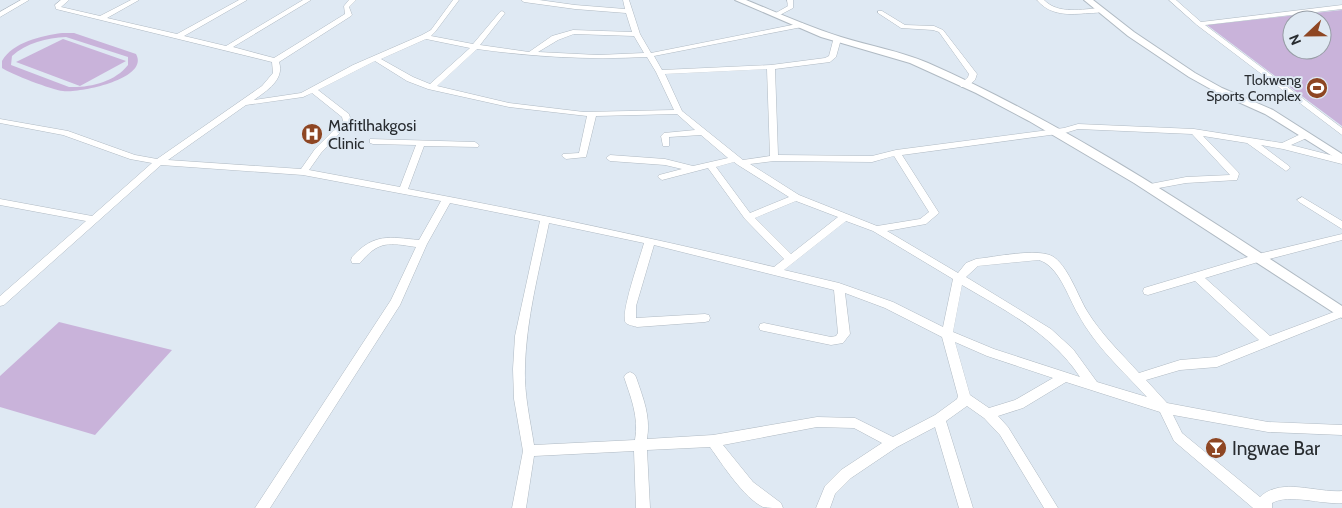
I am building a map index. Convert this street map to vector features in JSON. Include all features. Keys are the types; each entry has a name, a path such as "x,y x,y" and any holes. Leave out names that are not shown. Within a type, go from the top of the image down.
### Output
{"street":[{"path":"0,16 26,0"},
{"path":"66,0 58,8 275,61 349,15 346,7 353,0"},
{"path":"99,19 136,0"},
{"path":"177,37 244,0"},
{"path":"227,48 308,0"},
{"path":"241,105 268,99 294,97 313,90 375,58 425,37 433,31 456,0"},
{"path":"524,0 575,8 629,11"},
{"path":"626,0 636,34 660,72 671,98 680,112 702,132 738,161 796,197 876,229 1052,336 1074,356 1093,386"},
{"path":"739,0 837,39 908,59 966,82 1055,130 1148,187 1342,313"},
{"path":"776,15 791,6 790,0"},
{"path":"1040,0 1052,9 1064,12 1101,10"},
{"path":"1088,0 1131,34 1192,75 1219,90 1269,112 1342,160"},
{"path":"1172,0 1199,24 1342,132"},
{"path":"1199,24 1342,7"},
{"path":"880,12 903,27 934,28 943,32 973,74 966,82"},
{"path":"431,87 475,47 502,13"},
{"path":"425,37 475,47 530,54 598,57 650,56 802,25"},
{"path":"530,54 555,38 573,32 636,34"},
{"path":"660,72 772,67 830,59 837,39"},
{"path":"375,58 410,79 431,87 509,105 592,114 680,112"},
{"path":"0,302 159,162 241,105 274,78 278,67 275,61"},
{"path":"772,67 774,158"},
{"path":"303,172 318,151 347,121 346,116 313,90"},
{"path":"566,156 584,155 592,114"},
{"path":"0,121 65,133 133,157 159,162 303,172 403,190 650,240 839,287 889,305 947,334 991,352 1164,408 1268,427 1342,430"},
{"path":"662,177 710,165 738,161 774,158 872,159 896,153 1065,130 1078,126 1194,132 1248,139 1342,160"},
{"path":"666,144 667,135 702,132"},
{"path":"1148,187 1186,180 1234,178 1235,174 1194,132"},
{"path":"1284,146 1306,135"},
{"path":"1248,139 1286,168"},
{"path":"373,141 475,144"},
{"path":"403,190 421,143"},
{"path":"876,229 917,224 928,219 934,212 896,153"},
{"path":"610,158 665,162 692,169"},
{"path":"710,165 748,217 791,260"},
{"path":"748,217 796,197"},
{"path":"262,508 396,302 422,244 447,199"},
{"path":"1302,200 1342,226"},
{"path":"1,203 93,219"},
{"path":"776,271 845,216"},
{"path":"519,508 528,451 520,399 518,369 521,336 545,218"},
{"path":"1148,292 1258,258 1342,237"},
{"path":"356,260 366,247 380,240 422,244"},
{"path":"650,240 630,320 637,323 705,318"},
{"path":"1051,508 1004,431 988,414 964,398 947,334 958,279 970,266 980,262 1039,256 1049,259 1057,265 1087,320 1101,339 1164,408 1178,437 1265,503 1283,493 1342,497"},
{"path":"1197,276 1268,341"},
{"path":"764,327 831,341 839,340 844,334 839,287"},
{"path":"1137,378 1180,365 1217,362 1342,313"},
{"path":"630,377 642,413 643,428 640,445 643,508"},
{"path":"988,414 1019,404 1064,377"},
{"path":"823,508 830,490 846,474 893,443 959,407 964,398"},
{"path":"939,419 966,508"},
{"path":"528,451 712,441 816,422 855,424 893,443"},
{"path":"712,441 744,484 762,500 776,508"}],"shaded area":[{"name":"Tlokweng Sports Complex","path":"1342,10 1342,126 1207,25 1282,17 1282,60 1332,60 1332,11"},
{"path":"62,33 74,33 136,54 138,63 133,71 111,83 71,91 50,88 22,78 2,68 2,61 13,49 37,38","holes":["66,37 128,57 128,65 116,76 101,83 77,87 69,87 11,65 12,56 18,51 44,40"]},
{"path":"63,39 126,61 80,86 16,62"},
{"path":"59,322 172,350 95,435 0,407 0,376"}],"place":[{"name":"Tlokweng Sports Complex","path":"1317,88"},
{"name":"Mafitlhakgosi Clinic","path":"312,134"},
{"name":"Ingwae Bar","path":"1216,448"}]}
